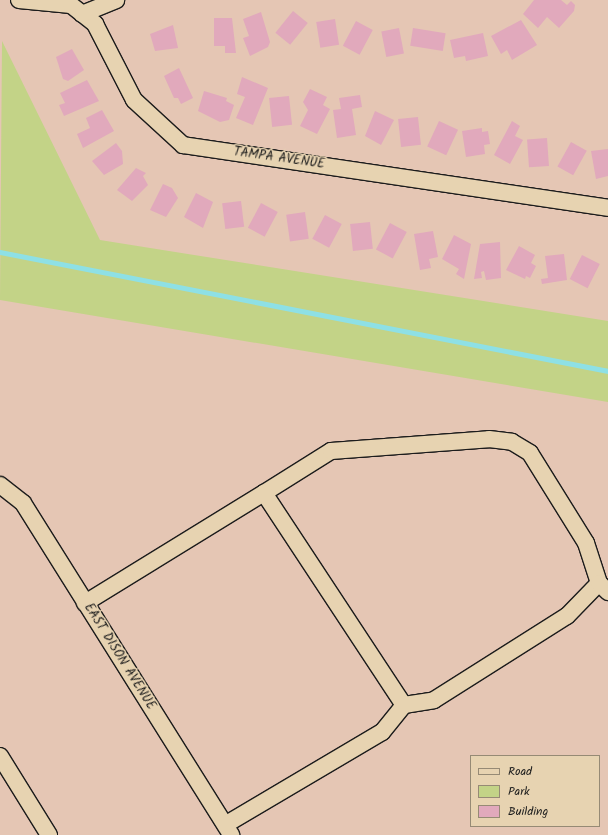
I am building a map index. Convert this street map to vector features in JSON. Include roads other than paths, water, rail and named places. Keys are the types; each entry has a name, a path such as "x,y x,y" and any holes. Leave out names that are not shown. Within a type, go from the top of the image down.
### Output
{"street":[{"name":"TAMPA AVENUE","path":"19,0 70,5 95,24 134,100 152,120 183,145 608,208"},
{"path":"82,14 116,0"},
{"path":"86,603 331,451 489,439 512,442 530,452 586,543 604,588 567,616 434,700 404,705 382,732 228,830"},
{"name":"EAST DISON AVENUE","path":"0,485 23,503 228,830"},
{"path":"264,493 404,705"},
{"path":"3,766 49,835"}],"waterway":[{"path":"0,252 608,371"}]}
